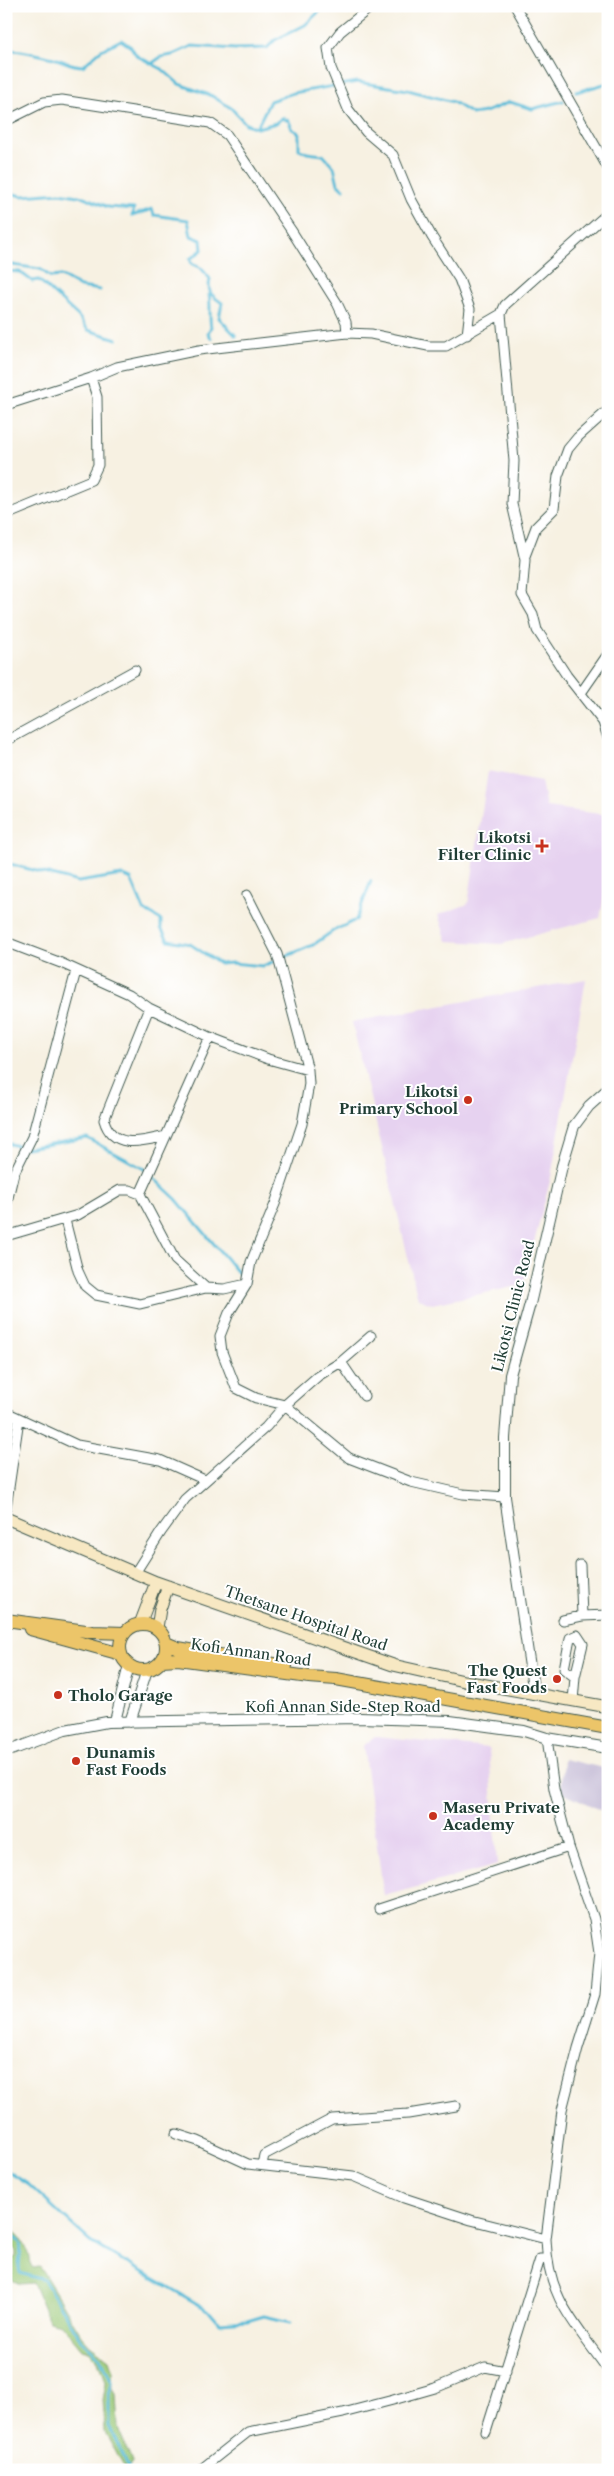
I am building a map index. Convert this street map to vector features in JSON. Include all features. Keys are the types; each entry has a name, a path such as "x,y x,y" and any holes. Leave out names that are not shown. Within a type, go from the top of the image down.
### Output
{"main road":[{"name":"Thetsane Hospital Road","path":"6,1518 156,1582 393,1665 608,1707"},
{"path":"140,1624 156,1582"},
{"path":"157,1628 160,1609 168,1586"},
{"path":"6,1620 93,1632 125,1633"},
{"path":"6,1624 60,1636 125,1660 137,1669 146,1670 162,1660 166,1652 166,1643 157,1628 149,1624 140,1624 131,1627 125,1633 120,1647 125,1660"},
{"name":"Kofi Annan Road","path":"166,1643 178,1648 312,1670 336,1679"},
{"name":"Kofi Annan Road","path":"162,1660 178,1659 336,1679 608,1728"}],"street":[{"path":"372,6 340,32 328,48 331,68 348,109 366,132 393,154 411,199 432,237 459,279 470,309 467,334"},
{"path":"514,6 608,168"},
{"path":"6,121 44,102 62,100 210,123 227,136 291,230 337,303 346,322 347,333"},
{"path":"525,560 512,504 514,461 502,314 505,305 608,213"},
{"path":"6,405 91,378 117,367 199,350 347,333 371,334 428,346 446,346 502,314"},
{"path":"6,515 91,480 95,474 98,465 97,397 91,378"},
{"path":"608,410 578,437 568,449 558,476 554,509 536,526 525,560 522,595 533,614 537,630 603,722 608,738"},
{"path":"581,692 608,654"},
{"path":"6,741 135,670"},
{"path":"246,895 277,954 308,1070 309,1084 302,1124 275,1204 251,1262 247,1284 229,1313 220,1336 222,1352 236,1388 256,1398 285,1405 349,1458 411,1482 464,1494 505,1496"},
{"path":"7,944 129,994 149,1008 210,1037 308,1070"},
{"path":"6,1206 14,1174 32,1137 76,971"},
{"path":"149,1008 104,1120 110,1132 120,1140 131,1144 166,1136"},
{"path":"140,1194 210,1037"},
{"name":"Likotsi Clinic Road","path":"534,1694 505,1496 505,1438 510,1375 530,1304 562,1166 574,1126 589,1106 608,1089"},
{"path":"6,1223 7,1236 78,1216 120,1190 130,1190 140,1194 175,1260 206,1288"},
{"path":"65,1220 78,1271 85,1286 96,1295 140,1304 206,1288 224,1289 247,1284"},
{"path":"135,1573 185,1498 266,1427 285,1405 318,1376 341,1362 371,1336"},
{"path":"341,1362 364,1396"},
{"path":"6,1412 78,1445 160,1460 205,1480"},
{"path":"6,1508 19,1419"},
{"path":"580,1565 582,1616"},
{"path":"563,1620 582,1616 608,1615"},
{"path":"116,1721 125,1660"},
{"path":"130,1722 146,1670"},
{"path":"573,1701 575,1677"},
{"name":"Kofi Annan Side-Step Road","path":"6,1752 66,1730 116,1721 361,1718 450,1721 524,1731 547,1738 608,1748"},
{"path":"547,1738 554,1789 569,1847 594,1919 598,1966 595,1994 578,2048 562,2110 546,2240 547,2258 554,2290 564,2310 608,2370"},
{"path":"379,1909 569,1847"},
{"path":"262,2165 264,2155 332,2119 408,2114 456,2106"},
{"path":"176,2134 198,2141 248,2164 352,2176 404,2198 462,2217 546,2240"},
{"path":"486,2432 540,2259 547,2258"},
{"path":"200,2470 248,2432 343,2413 401,2398 435,2388 484,2368 506,2371"}],"shaded area":[{"name":"Likotsi Filter Clinic","path":"488,771 541,781 546,807 608,815 608,876 600,918 501,944 447,941 438,915 468,904"},
{"name":"Likotsi Primary School","path":"586,979 551,1177 523,1285 432,1304 418,1299 352,1022"},
{"name":"Maseru Private Academy","path":"375,1737 489,1748 497,1865 384,1896 363,1746"},
{"path":"564,1759 608,1769 608,1814 561,1791"}],"green space":[{"path":"6,2229 14,2232 23,2241 31,2266 33,2268 40,2267 81,2335 90,2345 109,2359 112,2368 113,2389 116,2394 118,2428 132,2461 128,2467 124,2467 105,2432 103,2400 106,2382 99,2361 89,2351 82,2349 61,2324 49,2321 33,2283 20,2284 12,2280 9,2264 16,2256 16,2251 6,2241"}],"waterway":[{"path":"151,64 161,57 172,55 192,46 235,49 267,48 275,40 305,25 325,6"},
{"path":"6,50 28,52 83,66 101,50 121,40 131,47 137,56 162,69 179,84 212,96 231,108 246,124 257,128 276,123 282,118 289,121 292,129 299,133 299,149 307,153 323,155 334,167 338,184 344,189"},
{"path":"257,127 270,101 293,93 357,82 408,90 453,102 472,114 485,112 510,102 532,109 563,101"},
{"path":"576,92 608,83"},
{"path":"6,192 22,196 60,193 84,197 108,207 134,209 132,216 152,209 154,215 188,220 191,236 201,240 202,250 190,259 192,264 201,268 210,279 210,291 222,303 219,318 236,336"},
{"path":"6,264 40,269 51,277 61,276 80,287 100,290"},
{"path":"6,271 20,272 32,281 39,280 78,316 88,330 117,339"},
{"path":"209,295 211,327 208,333 211,338"},
{"path":"6,863 78,882 122,875 131,879 144,910 161,920 161,928 168,940 190,944 220,964 232,963 263,966 313,945 333,931 356,920 371,881"},
{"path":"6,1143 26,1148 87,1138 144,1169 176,1199 246,1282"},
{"path":"6,2170 29,2185 91,2242 208,2310 219,2323 247,2321 264,2316 290,2322"},
{"path":"6,2232 20,2242 20,2273 44,2280 81,2340 101,2358 112,2382 109,2395 109,2426 130,2470"}],"place":[{"name":"Likotsi Filter Clinic","path":"542,846"},
{"name":"Likotsi Primary School","path":"468,1100"},
{"name":"The Quest Fast Foods","path":"557,1679"},
{"name":"Tholo Garage","path":"58,1695"},
{"name":"Dunamis Fast Foods","path":"76,1761"},
{"name":"Maseru Private Academy","path":"433,1816"}]}
